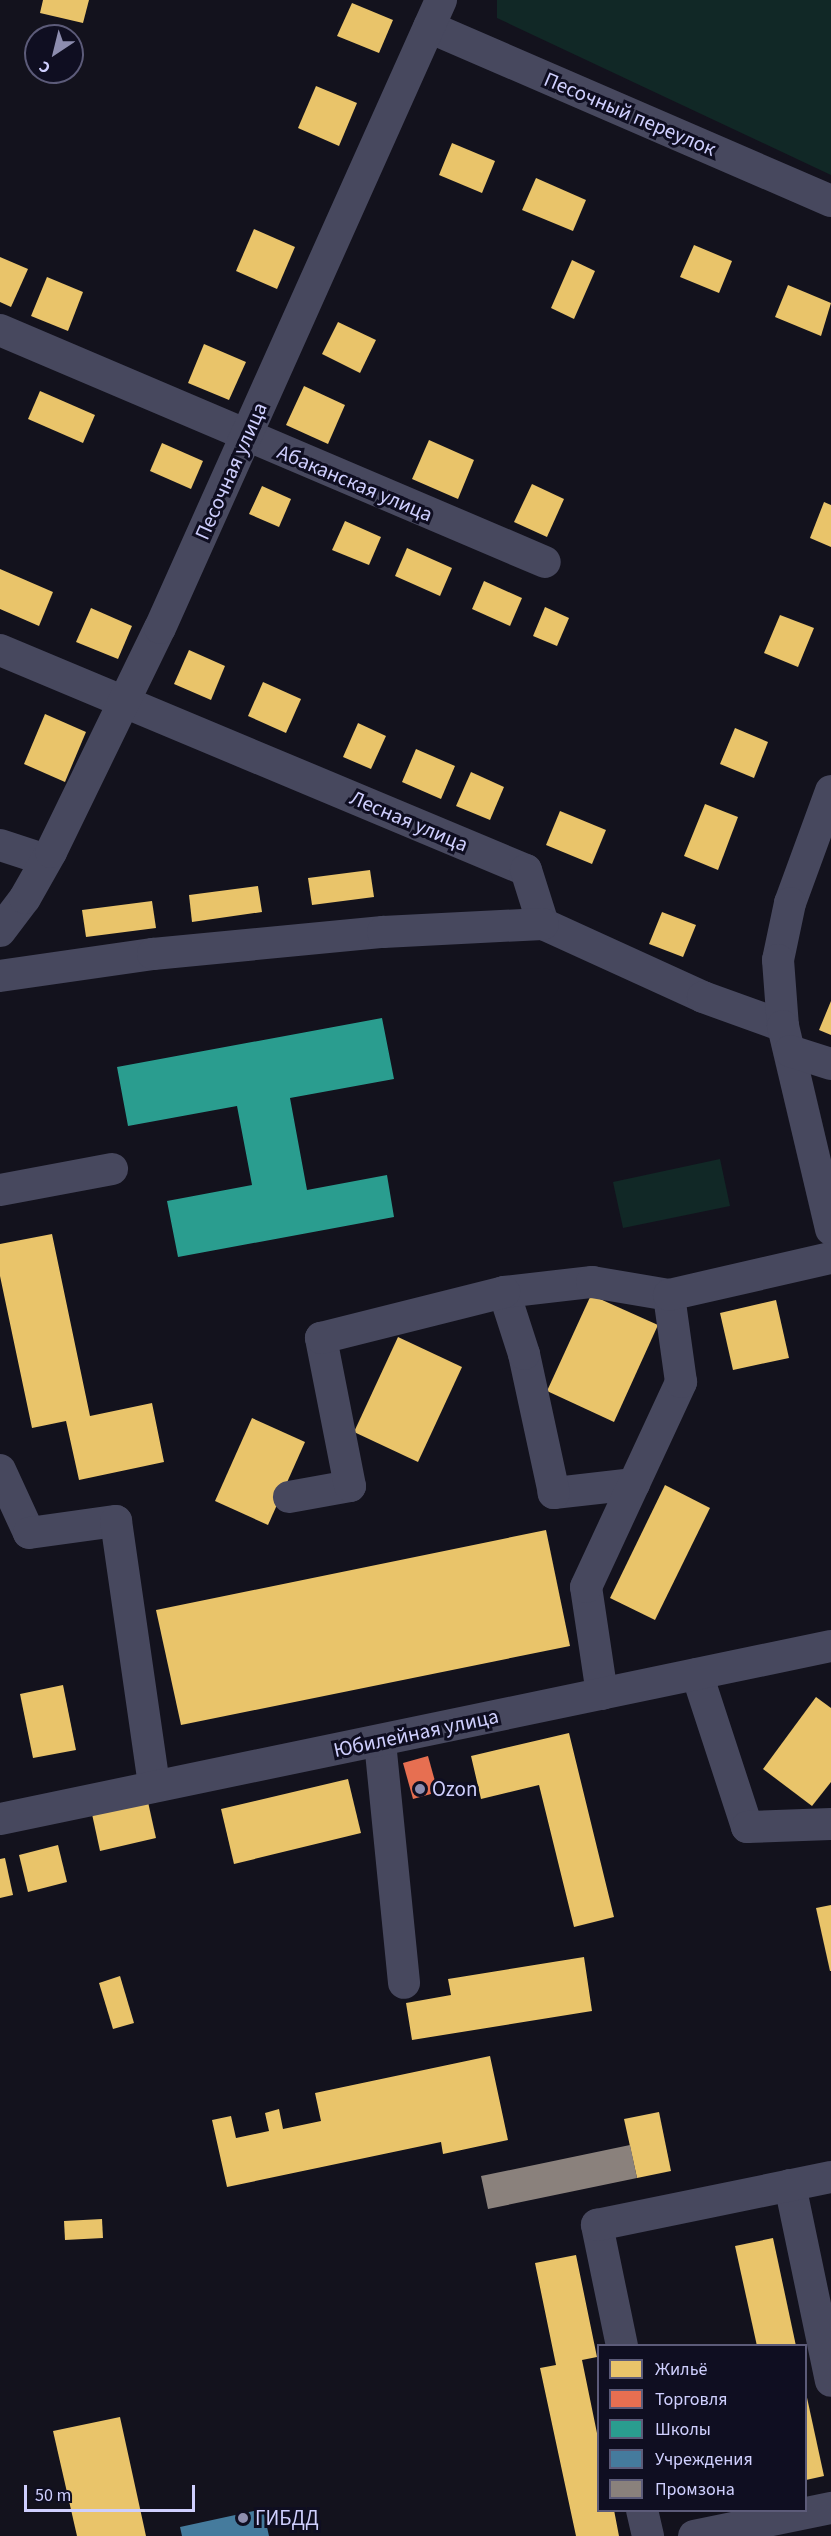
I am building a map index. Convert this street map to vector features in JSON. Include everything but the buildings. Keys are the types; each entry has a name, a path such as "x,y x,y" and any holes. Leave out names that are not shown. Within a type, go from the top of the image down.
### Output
{"street":[{"name":"Песочный переулок","path":"435,14 831,201"},
{"name":"Песочная улица","path":"0,931 46,860 124,702 246,437 435,14"},
{"name":"Абаканская улица","path":"0,330 246,437 545,562"},
{"name":"Лесная улица","path":"0,650 526,870 543,924"},
{"path":"831,791 790,903 778,960 787,1038 831,1229"},
{"path":"0,845 46,860"},
{"path":"0,976 176,952 383,932 543,924 787,1038 831,1064"},
{"path":"0,1190 112,1169"},
{"path":"289,1497 350,1486 321,1338 504,1292 592,1282 669,1295 831,1258"},
{"path":"504,1292 524,1354 554,1493 634,1484"},
{"path":"603,1694 586,1587 681,1382 669,1295"},
{"path":"0,1470 29,1533 116,1521 154,1785"},
{"name":"Юбилейная улица","path":"0,1819 154,1785 380,1742 831,1646"},
{"path":"697,1674 747,1827 831,1824"},
{"path":"380,1742 404,1983"},
{"path":"622,2344 597,2225 831,2176"},
{"path":"790,2185 831,2381"},
{"path":"694,2536 831,2508"},
{"path":"642,2512 648,2536"}],"green space":[{"path":"497,0 831,0 831,175 497,18"},
{"path":"720,1159 730,1206 623,1228 613,1182"}],"place":[{"name":"Ozon","path":"420,1789"},
{"name":"ГИБДД","path":"243,2518"}]}
